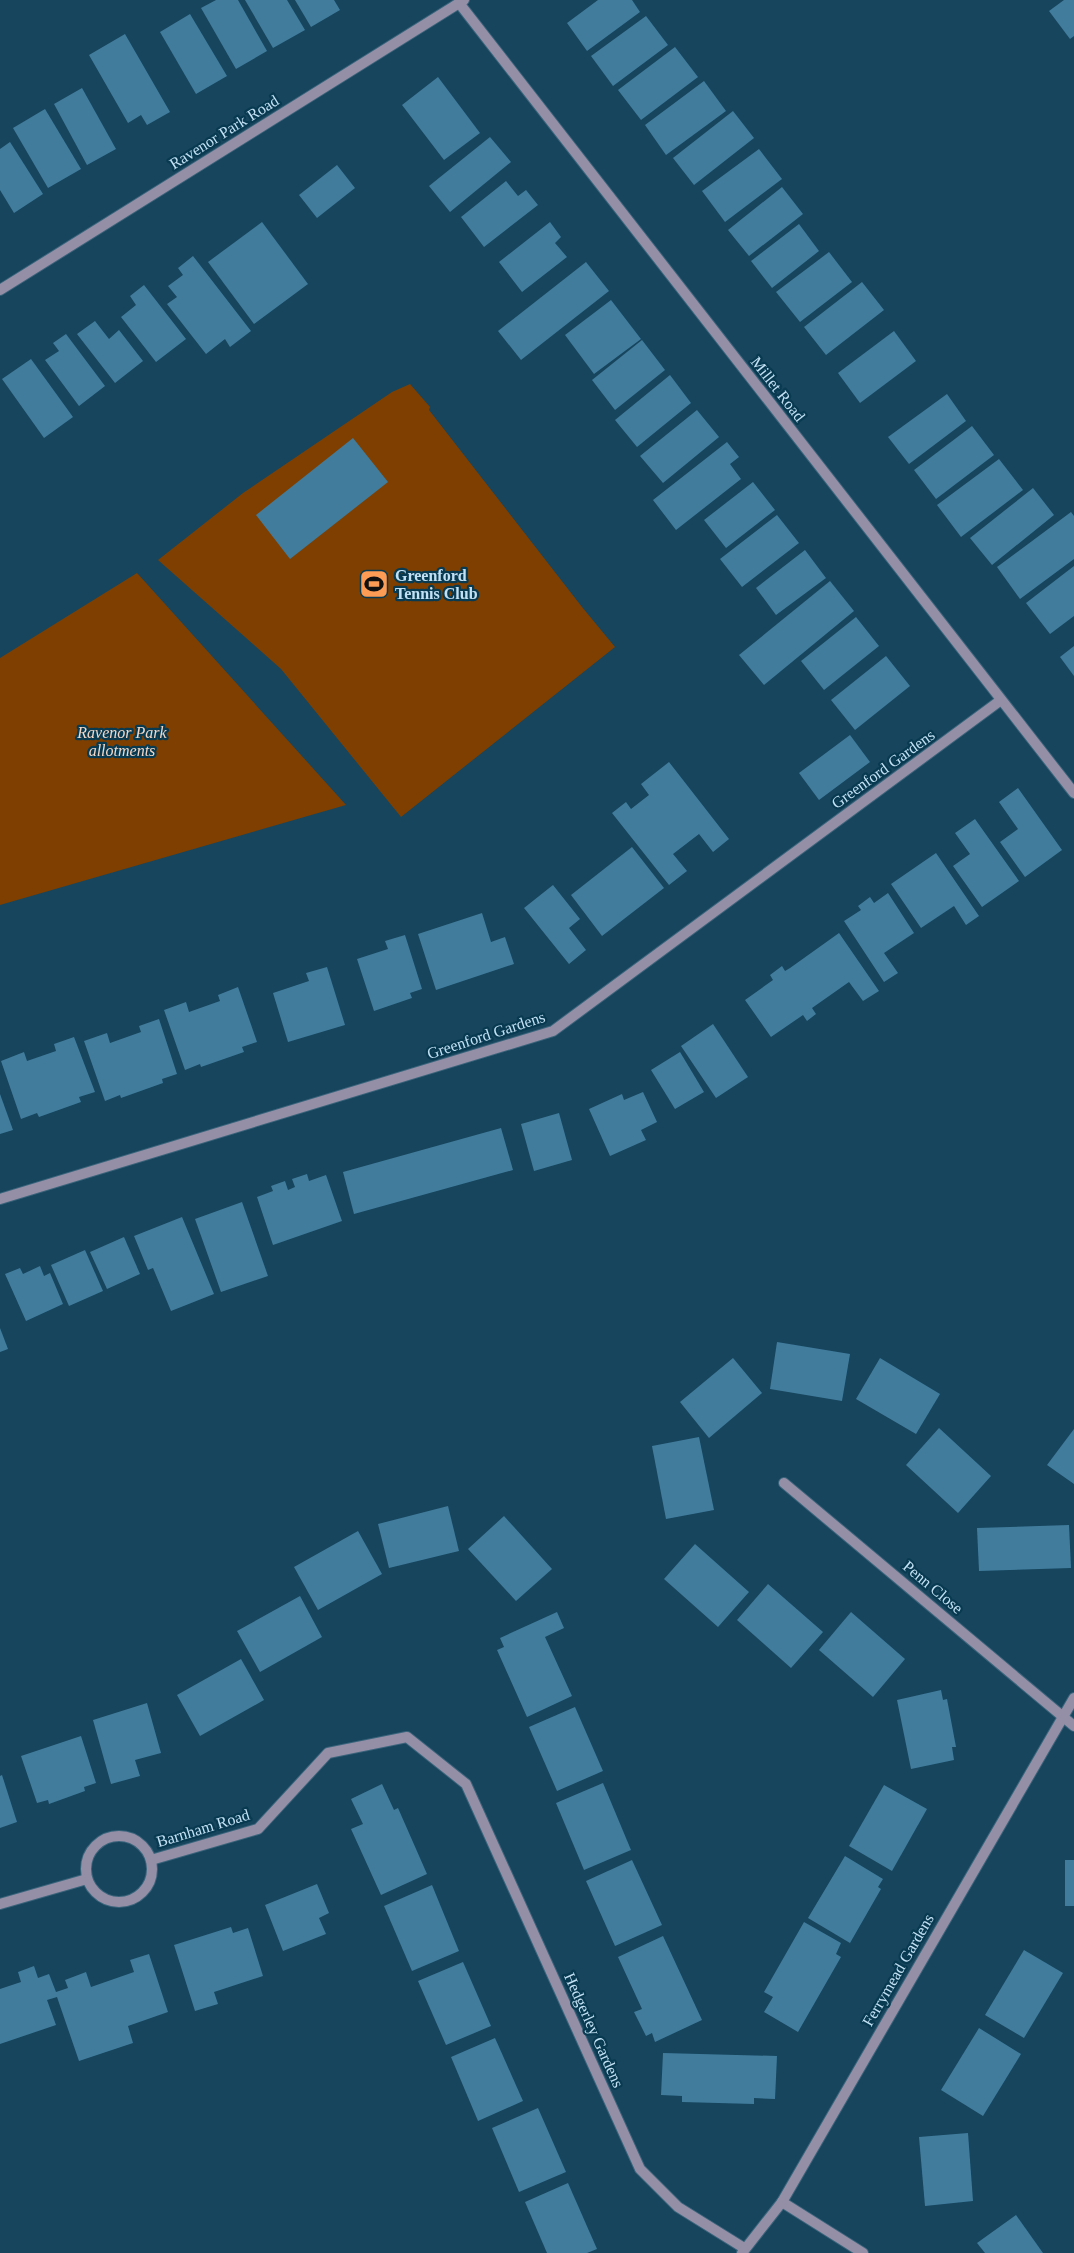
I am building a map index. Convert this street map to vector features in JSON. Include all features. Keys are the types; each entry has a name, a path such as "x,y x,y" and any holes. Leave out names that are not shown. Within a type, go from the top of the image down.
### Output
{"street":[{"name":"Ravenor Park Road","path":"0,290 462,1"},
{"name":"Millet Road","path":"462,1 1074,793"},
{"name":"Greenford Gardens","path":"0,1199 553,1031 1001,700"},
{"name":"Penn Close","path":"784,1483 1064,1715 1074,1726"},
{"name":"Ferrymead Gardens","path":"743,2251 782,2202 1074,1698"},
{"name":"Barnham Road","path":"151,1860 258,1829 328,1753 407,1737 466,1784"},
{"name":"Hedgerley Gardens","path":"466,1784 640,2169 678,2207 743,2251"},
{"name":"Barnham Road","path":"110,1837 131,1838 140,1842 151,1860 152,1871 149,1882 143,1892 134,1899 123,1902 101,1897 87,1879 87,1858 100,1841 110,1837"},
{"path":"0,1904 87,1879"},
{"path":"782,2202 864,2253"}],"green space":[{"name":"Greenford Tennis Club","path":"410,384 615,647 401,817 281,669 158,560 243,493 392,392"},
{"name":"Ravenor Park allotments","path":"137,573 346,805 0,905 0,658"}],"building":[{"path":"216,0 238,0 267,51 236,69 201,8"},
{"path":"245,0 287,0 305,30 273,48"},
{"path":"295,0 334,0 340,10 311,27"},
{"path":"598,0 632,0 640,12 587,51 567,23"},
{"path":"1064,0 1074,0 1074,36 1070,39 1049,11"},
{"path":"190,14 227,76 196,94 160,32"},
{"path":"646,16 668,45 613,86 591,56"},
{"path":"125,34 170,112 147,125 141,115 128,123 89,55"},
{"path":"675,47 698,77 641,120 618,90"},
{"path":"438,77 480,133 444,160 402,105"},
{"path":"704,81 726,111 666,155 645,125"},
{"path":"82,88 116,149 87,165 54,104"},
{"path":"45,109 81,169 48,188 13,128"},
{"path":"733,111 754,138 694,185 673,158"},
{"path":"490,137 511,162 450,212 429,186"},
{"path":"10,142 43,194 14,213 0,190 0,149"},
{"path":"759,149 782,179 725,222 702,191"},
{"path":"337,165 355,188 317,218 299,195"},
{"path":"506,181 518,196 526,190 538,205 484,247 461,217"},
{"path":"782,187 803,214 749,256 728,230"},
{"path":"262,222 308,284 254,324 208,262"},
{"path":"550,222 561,237 555,243 567,257 522,292 499,262"},
{"path":"799,224 819,251 772,288 751,261"},
{"path":"829,252 852,282 800,322 776,292"},
{"path":"193,256 251,331 230,347 225,339 206,354 167,304 177,297 168,286 183,275 178,268"},
{"path":"586,262 609,291 521,360 498,331"},
{"path":"862,282 884,310 826,355 804,327"},
{"path":"144,285 186,339 156,362 121,317 136,305 130,296"},
{"path":"611,300 641,339 594,374 565,335"},
{"path":"95,321 109,339 119,330 143,361 115,383 77,334"},
{"path":"894,331 916,361 860,403 838,373"},
{"path":"66,334 105,386 79,406 45,360 59,351 53,343"},
{"path":"642,340 665,370 615,410 592,380"},
{"path":"31,359 73,417 44,438 2,379"},
{"path":"670,375 691,403 637,447 615,420"},
{"path":"947,394 966,421 909,464 888,437"},
{"path":"697,410 719,437 663,483 640,456"},
{"path":"972,426 994,455 936,499 914,470"},
{"path":"353,438 388,482 290,559 256,515"},
{"path":"727,442 739,457 730,464 741,479 676,530 653,500"},
{"path":"999,459 1023,490 961,537 937,505"},
{"path":"753,482 775,510 726,548 704,520"},
{"path":"1033,488 1054,515 992,565 970,538"},
{"path":"1071,512 1074,516 1074,559 1020,599 997,567"},
{"path":"777,515 799,543 742,587 720,559"},
{"path":"805,550 826,578 776,615 756,588"},
{"path":"1074,566 1074,616 1050,634 1026,603"},
{"path":"830,581 854,611 764,685 739,655"},
{"path":"856,617 879,646 824,690 801,661"},
{"path":"1074,646 1074,676 1060,657"},
{"path":"886,656 910,686 855,730 831,700"},
{"path":"850,735 870,762 819,800 799,773"},
{"path":"669,762 729,839 713,852 699,834 673,854 687,871 669,885 612,813 626,802 631,809 649,795 641,784"},
{"path":"1018,788 1062,850 1025,877 1000,842 1018,829 999,802"},
{"path":"975,819 1019,881 982,907 953,866 970,854 955,833"},
{"path":"632,847 664,888 602,936 571,895"},
{"path":"936,853 979,916 966,925 954,906 921,928 891,884"},
{"path":"553,885 580,919 569,928 586,950 569,964 524,908"},
{"path":"888,893 914,933 884,953 898,973 884,982 844,921 861,910 858,906 870,897 874,903"},
{"path":"482,913 491,942 505,937 514,964 436,990 418,934"},
{"path":"839,933 879,991 863,1001 849,982 812,1008 816,1014 807,1021 803,1015 771,1037 745,1000 773,980 770,975 782,966 785,971"},
{"path":"405,935 422,989 410,993 412,998 374,1011 357,959 388,949 385,941"},
{"path":"327,967 345,1025 288,1042 273,993 309,981 306,973"},
{"path":"238,987 257,1042 242,1047 244,1052 185,1070 164,1010 186,1002 189,1012 220,1001 218,995"},
{"path":"159,1019 177,1074 162,1079 163,1083 121,1098 120,1095 105,1101 84,1041 107,1033 110,1043 141,1032 139,1026"},
{"path":"713,1024 748,1077 716,1098 681,1046"},
{"path":"74,1037 95,1092 79,1097 81,1102 39,1117 37,1113 21,1119 1,1061 24,1052 27,1061 56,1051 54,1044"},
{"path":"680,1052 704,1092 675,1109 651,1070"},
{"path":"643,1092 657,1122 641,1130 646,1140 610,1156 589,1109 622,1094 624,1100"},
{"path":"0,1094 13,1130 0,1134"},
{"path":"559,1113 572,1160 534,1171 521,1124"},
{"path":"501,1128 513,1170 354,1214 343,1172"},
{"path":"307,1174 309,1181 326,1175 342,1221 273,1245 257,1197 273,1191 271,1186 285,1181 288,1190 295,1187 292,1179"},
{"path":"242,1202 268,1276 221,1292 195,1219"},
{"path":"182,1217 214,1294 171,1311 153,1268 148,1270 134,1236"},
{"path":"124,1237 140,1274 107,1289 90,1252"},
{"path":"85,1250 103,1291 69,1306 51,1265"},
{"path":"40,1266 44,1276 50,1273 63,1304 26,1321 5,1274 20,1268 23,1274"},
{"path":"0,1328 8,1349 0,1352"},
{"path":"777,1342 850,1354 842,1401 770,1389"},
{"path":"733,1358 762,1393 709,1438 680,1402"},
{"path":"880,1358 940,1394 916,1434 856,1399"},
{"path":"939,1428 991,1476 958,1513 906,1465"},
{"path":"1074,1429 1074,1484 1047,1465"},
{"path":"699,1437 714,1510 666,1519 652,1446"},
{"path":"448,1506 459,1551 389,1568 378,1524"},
{"path":"504,1516 552,1569 516,1601 468,1549"},
{"path":"1069,1525 1071,1568 979,1571 977,1528"},
{"path":"358,1531 382,1574 318,1610 294,1567"},
{"path":"695,1544 749,1592 718,1627 664,1579"},
{"path":"768,1584 823,1632 791,1668 737,1620"},
{"path":"300,1596 322,1637 260,1672 237,1631"},
{"path":"557,1612 564,1628 545,1637 572,1696 527,1717 497,1650 504,1647 500,1638"},
{"path":"851,1612 905,1659 873,1697 819,1650"},
{"path":"241,1659 264,1700 200,1736 177,1695"},
{"path":"941,1690 943,1700 947,1699 956,1747 952,1747 954,1760 911,1769 897,1700"},
{"path":"147,1703 161,1753 135,1760 140,1776 111,1784 93,1720"},
{"path":"575,1707 603,1771 557,1791 529,1727"},
{"path":"81,1736 96,1783 84,1787 85,1791 49,1804 48,1800 37,1803 21,1756"},
{"path":"2,1775 17,1822 0,1828 0,1776"},
{"path":"603,1783 631,1850 584,1870 556,1803"},
{"path":"382,1784 394,1810 398,1808 427,1874 381,1895 351,1829 363,1824 351,1799"},
{"path":"884,1785 927,1809 892,1871 849,1846"},
{"path":"845,1856 883,1879 878,1887 881,1889 850,1943 808,1918"},
{"path":"632,1860 662,1925 615,1946 586,1881"},
{"path":"1065,1860 1074,1860 1074,1906 1065,1906"},
{"path":"317,1884 329,1913 319,1918 326,1934 283,1951 265,1905"},
{"path":"432,1885 459,1951 412,1971 384,1906"},
{"path":"804,1922 841,1943 836,1954 841,1957 798,2032 764,2012 773,1997 764,1992"},
{"path":"231,1927 233,1933 248,1928 263,1976 214,1992 218,2004 195,2011 174,1945"},
{"path":"663,1936 702,2020 655,2042 652,2033 646,2036 634,2012 642,2009 618,1957"},
{"path":"1024,1950 1063,1973 1024,2038 985,2015"},
{"path":"149,1954 168,2012 128,2026 133,2043 79,2061 57,1997 47,2000 56,2025 0,2044 0,1989 21,1982 18,1972 34,1966 38,1978 49,1974 56,1992 68,1988 65,1980 86,1972 91,1987 134,1972 130,1960"},
{"path":"463,1962 491,2026 446,2045 418,1981"},
{"path":"979,2028 1021,2054 983,2116 941,2090"},
{"path":"495,2038 523,2101 478,2121 451,2057"},
{"path":"663,2053 777,2056 775,2099 754,2098 754,2104 682,2102 682,2096 661,2095"},
{"path":"538,2108 566,2172 519,2192 492,2128"},
{"path":"968,2133 973,2201 925,2206 919,2137"},
{"path":"568,2183 597,2249 587,2253 547,2253 525,2202"},
{"path":"1016,2215 1043,2253 985,2253 977,2243"}],"place":[{"name":"Greenford Tennis Club","path":"374,584"}]}
